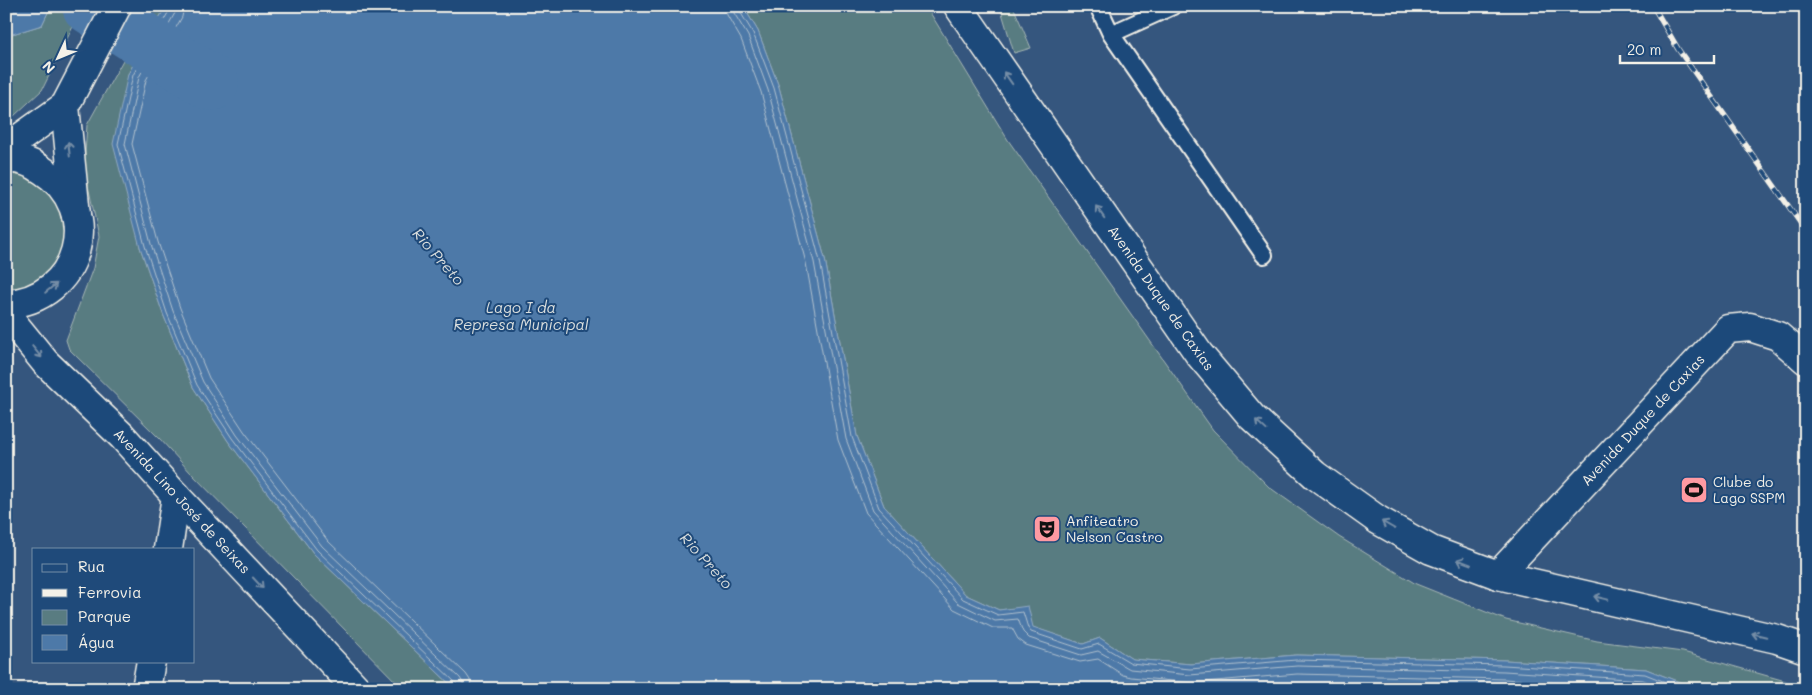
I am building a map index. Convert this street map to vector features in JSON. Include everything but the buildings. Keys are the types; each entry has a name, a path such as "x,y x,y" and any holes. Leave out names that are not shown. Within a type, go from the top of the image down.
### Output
{"main road":[{"path":"6,148 69,99 117,6"},
{"name":"Avenida Duque de Caxias","path":"958,6 1199,354 1252,417 1315,475 1378,520 1431,550 1498,575 1776,638 1806,649"},
{"path":"6,304 21,303 42,295 60,280 73,261 78,238 69,99"},
{"path":"6,159 34,165 53,177 68,194 76,215"},
{"name":"Avenida Lino José de Seixas","path":"6,314 45,362 122,436 357,689"},
{"name":"Avenida Duque de Caxias","path":"1498,575 1728,329 1750,327 1778,336 1806,360"},
{"path":"168,548 176,496"},
{"path":"146,689 150,662"}],"lane":[{"path":"1098,6 1111,34 1264,255"},
{"path":"1111,34 1173,6"}],"green space":[{"path":"51,6 83,6 42,90 14,116 6,119 6,36 42,25"},
{"path":"153,6 166,6 128,74 140,247 163,314 193,387 228,441 314,554 455,689 403,689 160,439 69,349 66,340 93,268 99,236 84,167 87,125"},
{"path":"743,6 926,6 1008,140 1213,430 1269,487 1339,537 1416,584 1506,620 1597,641 1683,652 1803,686 1806,689 1716,689 1692,687 1646,669 1505,660 1296,655 1191,664 1132,659 1100,638 1083,644 1032,627 1028,607 999,610 966,595 884,506 857,436 825,259 779,87 758,31"},
{"path":"998,6 1013,6 1031,48 1014,53 1002,13"},
{"path":"6,174 27,177 43,187 55,200 62,217 64,235 61,253 52,269 33,285 6,290"}],"water":[{"path":"6,6 51,6 42,25 6,36"},
{"name":"Lago I da Represa Municipal","path":"166,6 743,6 758,31 779,87 825,259 857,436 884,506 966,595 999,610 1028,606 1033,627 1083,644 1100,638 1132,659 1191,664 1296,655 1505,660 1646,669 1692,687 1716,689 455,689 314,554 228,441 193,387 163,314 140,247 113,144 128,74"}],"waterway":[{"name":"Rio Preto","path":"90,6 211,83"}],"railway":[{"path":"1653,6 1678,49 1806,231"}],"place":[{"name":"Clube do Lago SSPM","path":"1694,490"},
{"name":"Anfiteatro Nelson Castro","path":"1047,529"}]}
